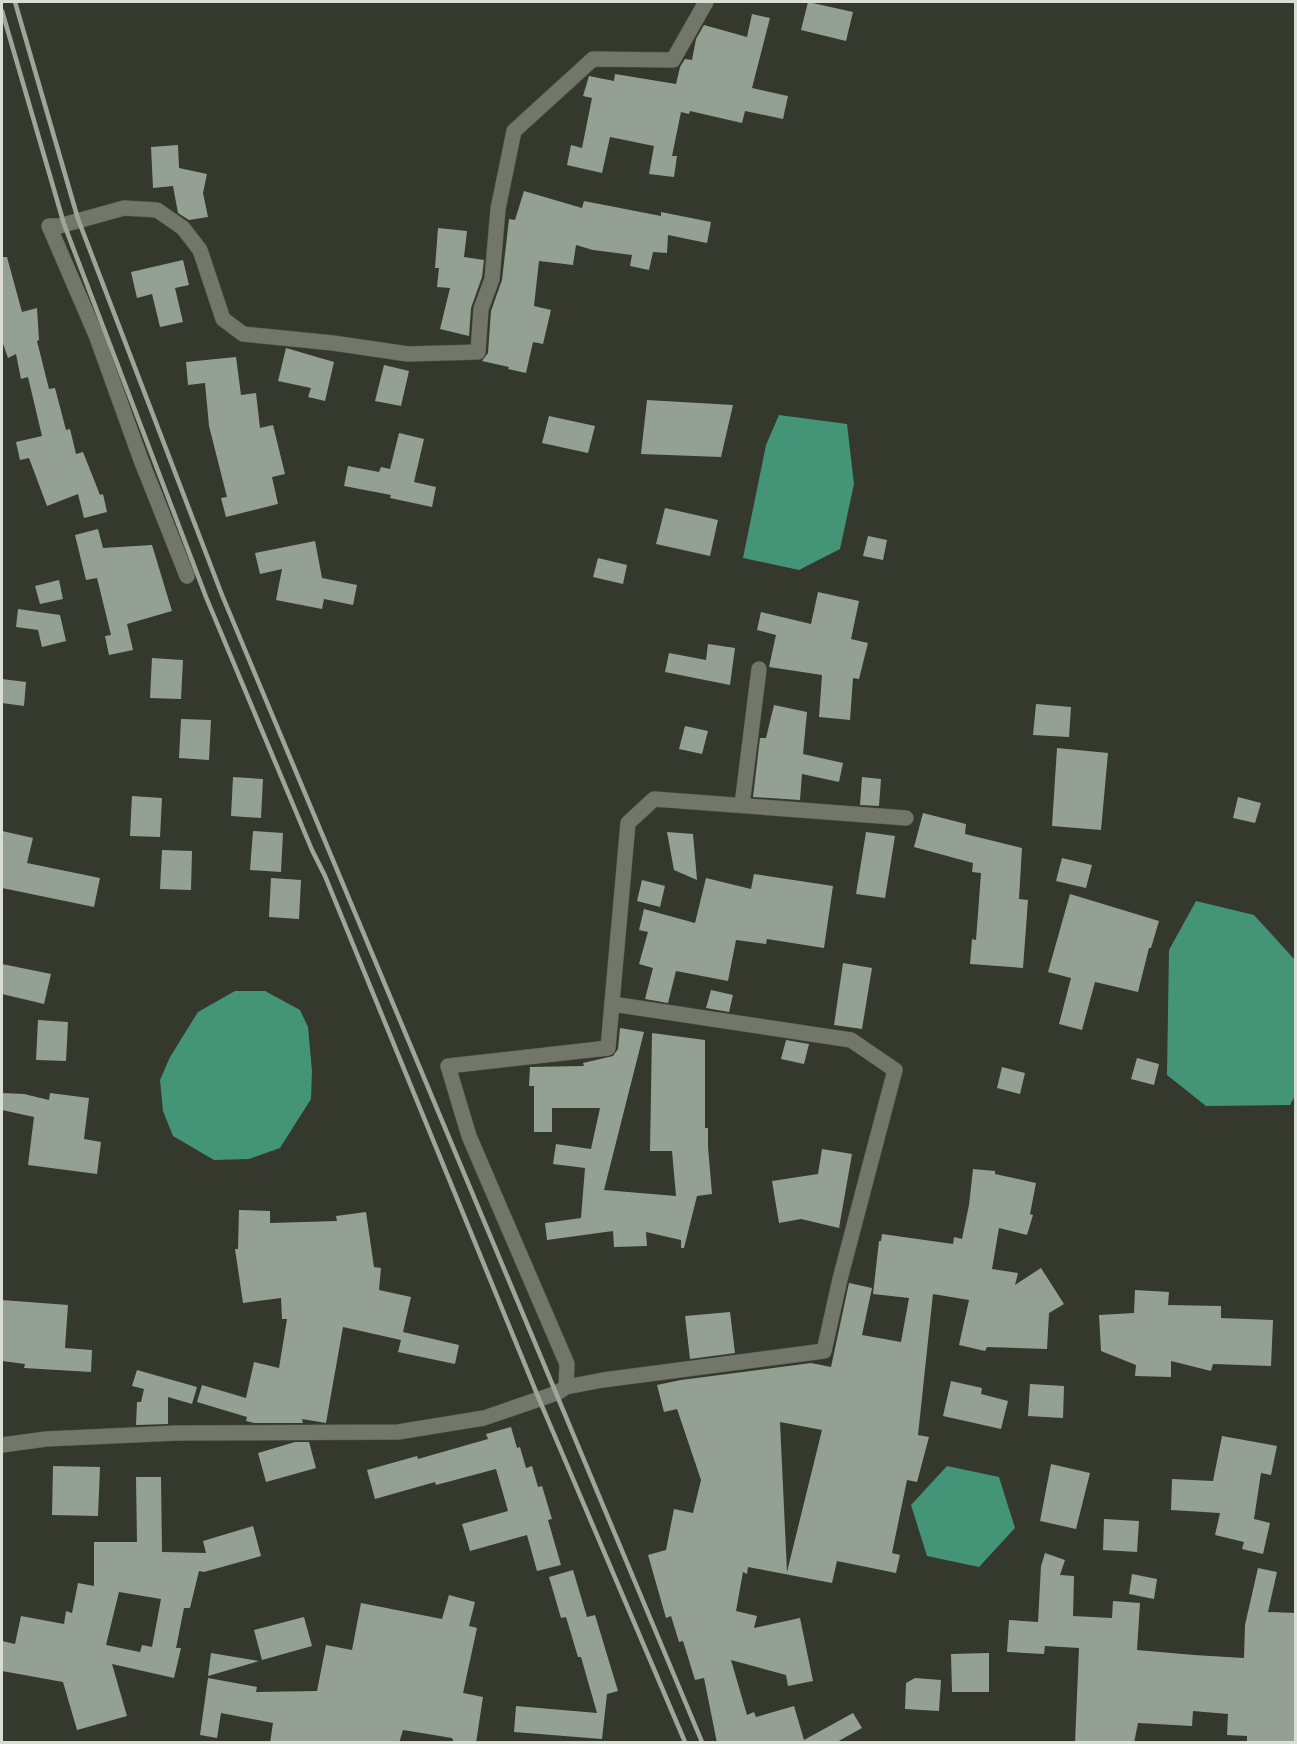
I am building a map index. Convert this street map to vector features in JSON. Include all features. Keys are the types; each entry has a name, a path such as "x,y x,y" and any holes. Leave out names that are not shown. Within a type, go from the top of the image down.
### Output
{"street":[{"path":"187,576 141,460 96,335 50,226 59,226 124,208 157,210 183,228 200,250 223,320 243,334 333,343 408,354 478,352 480,309 492,279 498,209 514,131 593,59 673,60 706,2"},
{"path":"742,805 759,669"},
{"path":"566,1388 567,1364 469,1136 448,1066 608,1048 628,823 654,799 906,818"},
{"path":"2,1445 46,1439 177,1433 398,1432 484,1418 557,1394 566,1388 603,1380 824,1351 840,1279 894,1070 851,1040 612,1004"}],"shaded area":[{"path":"779,415 847,424 854,484 840,549 799,570 743,558 766,445"},
{"path":"1196,901 1254,915 1295,960 1296,1094 1290,1105 1206,1106 1167,1075 1169,950"},
{"path":"235,991 265,991 300,1010 308,1027 312,1071 311,1099 280,1148 249,1159 214,1160 173,1136 163,1111 160,1080 170,1057 198,1012"},
{"path":"947,1466 999,1477 1015,1528 979,1567 927,1556 911,1505"}],"building":[{"path":"808,2 853,12 846,41 801,30"},
{"path":"752,14 770,18 752,88 788,96 783,119 745,111 742,123 690,111 689,114 681,112 672,156 677,156 674,177 649,174 654,146 610,137 602,173 567,165 571,145 582,148 592,98 583,96 589,76 614,81 615,74 676,84 680,67 685,59 692,60 696,39 704,25 747,37"},
{"path":"178,145 179,168 207,174 203,193 208,217 189,220 178,213 173,186 153,188 151,147"},
{"path":"524,191 582,208 584,201 661,216 661,212 711,222 707,243 668,235 667,253 653,252 649,270 630,266 632,255 593,250 576,245 573,265 539,261 534,306 551,310 543,344 533,342 526,373 508,369 509,367 482,361 488,353 491,311 502,280 509,219 515,220"},
{"path":"438,228 467,231 464,257 484,260 482,277 471,308 469,336 440,329 450,288 437,287 439,268 435,268"},
{"path":"2,257 7,257 22,312 37,308 39,340 37,341 49,389 55,388 66,430 70,429 76,454 83,452 100,495 103,494 107,512 84,518 78,494 47,506 29,458 20,460 16,442 42,436 28,377 21,379 16,354 8,358 2,341"},
{"path":"183,260 189,285 175,288 183,322 160,327 152,294 137,298 131,272"},
{"path":"286,348 334,362 325,401 308,397 311,388 278,381"},
{"path":"236,357 241,395 256,393 260,428 273,425 285,474 272,477 278,504 226,517 221,498 227,497 209,426 205,383 188,385 186,362"},
{"path":"384,365 409,371 401,406 375,401"},
{"path":"647,400 733,405 721,457 641,454"},
{"path":"549,416 595,426 588,453 542,443"},
{"path":"399,433 424,439 414,482 436,487 432,507 390,498 391,495 344,486 348,466 379,472 381,467 390,469"},
{"path":"665,508 718,520 710,556 656,544"},
{"path":"98,529 103,548 152,545 172,611 127,624 133,650 109,655 105,636 111,635 97,578 86,580 75,535"},
{"path":"868,536 887,540 883,560 863,556"},
{"path":"315,541 322,578 357,585 353,605 324,599 322,609 276,600 282,569 260,574 255,553"},
{"path":"598,558 627,565 623,584 593,577"},
{"path":"59,580 63,599 40,604 35,586"},
{"path":"818,592 859,601 851,639 868,643 859,679 853,678 850,720 819,717 822,675 769,667 776,635 757,630 761,612 811,624"},
{"path":"18,609 60,615 66,641 42,647 38,630 16,627"},
{"path":"708,644 735,648 730,685 665,672 669,653 706,660"},
{"path":"152,658 183,660 181,699 150,698"},
{"path":"2,679 26,682 24,706 2,703"},
{"path":"1036,704 1071,707 1069,737 1033,735"},
{"path":"774,705 807,712 803,754 843,763 839,782 802,774 800,800 753,797 760,738 766,738"},
{"path":"181,719 211,720 209,760 179,758"},
{"path":"685,726 708,731 702,754 679,749"},
{"path":"1057,748 1108,753 1101,830 1052,826"},
{"path":"233,777 263,779 261,818 231,816"},
{"path":"862,777 881,779 879,806 860,805"},
{"path":"132,796 162,798 160,837 130,836"},
{"path":"1238,797 1261,803 1255,823 1233,818"},
{"path":"923,813 966,824 965,834 1022,848 1019,899 1028,900 1023,968 970,964 972,939 976,940 981,873 972,872 973,863 914,847"},
{"path":"2,831 33,838 27,863 100,878 94,907 2,888"},
{"path":"253,831 283,833 281,872 250,870"},
{"path":"667,832 693,834 697,880 674,870"},
{"path":"866,832 895,836 885,898 856,894"},
{"path":"162,850 192,851 191,890 160,889"},
{"path":"1062,858 1092,865 1086,888 1056,881"},
{"path":"754,874 833,886 824,948 767,939 766,944 736,940 728,981 676,971 668,1003 645,999 653,968 639,964 648,932 639,930 644,909 695,923 706,878 751,889"},
{"path":"271,878 301,880 299,919 269,917"},
{"path":"642,880 665,886 660,907 637,901"},
{"path":"1070,894 1159,921 1151,948 1149,948 1138,992 1095,982 1082,1030 1059,1024 1071,978 1048,972"},
{"path":"843,963 872,968 862,1029 834,1025"},
{"path":"2,964 51,974 44,1004 2,994"},
{"path":"711,990 733,995 729,1012 706,1008"},
{"path":"38,1020 68,1022 66,1061 36,1060"},
{"path":"620,1028 644,1032 604,1190 676,1196 672,1151 650,1151 652,1033 705,1040 705,1128 708,1128 712,1194 697,1196 684,1248 681,1248 681,1240 646,1232 647,1246 614,1247 613,1231 547,1240 545,1223 581,1218 585,1168 553,1164 556,1144 591,1149 600,1108 552,1108 552,1132 534,1132 534,1086 529,1086 530,1067 584,1066 583,1063 613,1056 618,1049"},
{"path":"786,1040 809,1044 804,1064 781,1059"},
{"path":"1137,1058 1159,1064 1154,1085 1131,1079"},
{"path":"1002,1067 1025,1073 1020,1094 997,1088"},
{"path":"2,1093 24,1094 49,1100 50,1093 89,1098 84,1139 101,1142 97,1174 28,1165 34,1117 2,1110"},
{"path":"822,1149 852,1154 839,1228 801,1219 779,1223 772,1181 818,1174"},
{"path":"973,1169 995,1171 995,1174 1036,1183 1030,1214 1033,1215 1027,1235 999,1228 992,1269 1018,1273 1015,1285 1041,1268 1064,1304 1049,1313 1047,1349 987,1347 985,1351 959,1345 969,1300 933,1294 918,1435 929,1437 917,1482 907,1480 892,1553 900,1555 896,1573 837,1561 832,1583 748,1567 747,1574 743,1572 736,1611 757,1616 754,1628 800,1618 813,1681 788,1686 786,1675 731,1660 747,1715 754,1712 756,1717 794,1706 804,1740 853,1713 862,1728 835,1743 717,1743 704,1678 695,1680 683,1641 679,1642 671,1616 666,1618 648,1555 666,1550 674,1509 693,1513 701,1480 677,1409 664,1412 657,1385 811,1363 831,1367 849,1283 872,1288 862,1335 901,1342 909,1298 873,1294 879,1241 881,1241 882,1234 953,1244 954,1237 962,1239","holes":["780,1422 822,1430 787,1572"]},
{"path":"239,1210 270,1211 270,1223 337,1221 336,1216 366,1212 374,1267 381,1268 379,1290 411,1297 403,1332 459,1345 455,1364 398,1352 401,1340 343,1327 326,1423 302,1419 303,1423 254,1423 246,1421 247,1417 197,1402 202,1385 246,1398 254,1362 279,1368 287,1319 282,1319 281,1298 243,1303 235,1249 238,1249"},
{"path":"1135,1290 1169,1292 1168,1305 1221,1306 1221,1318 1273,1320 1271,1366 1213,1364 1211,1371 1171,1361 1171,1377 1135,1376 1136,1365 1101,1351 1099,1315 1134,1313"},
{"path":"2,1300 68,1305 65,1348 92,1350 91,1372 24,1368 25,1364 2,1361"},
{"path":"730,1312 735,1353 690,1359 685,1316"},
{"path":"137,1370 197,1387 192,1404 168,1397 168,1424 136,1425 137,1402 141,1402 144,1389 132,1386"},
{"path":"951,1381 982,1388 981,1394 1008,1401 1001,1429 943,1416"},
{"path":"1030,1384 1064,1386 1063,1418 1028,1416"},
{"path":"511,1427 526,1468 532,1466 538,1487 542,1486 552,1519 548,1520 561,1565 537,1571 527,1535 470,1551 462,1524 508,1511 496,1469 436,1485 435,1482 375,1499 367,1470 417,1456 418,1459 488,1439 486,1434"},
{"path":"1222,1436 1277,1446 1271,1475 1261,1473 1254,1519 1270,1523 1263,1554 1242,1549 1244,1542 1215,1535 1220,1513 1171,1510 1172,1479 1213,1481"},
{"path":"295,1442 309,1442 316,1468 266,1482 258,1453"},
{"path":"1051,1464 1090,1473 1076,1529 1040,1521"},
{"path":"53,1466 100,1467 98,1516 52,1515"},
{"path":"136,1477 161,1477 162,1552 206,1553 203,1541 253,1526 261,1556 204,1572 199,1571 190,1608 184,1608 176,1648 181,1648 174,1678 112,1664 127,1716 77,1730 63,1682 2,1671 2,1641 15,1644 21,1616 64,1624 66,1611 72,1613 78,1583 94,1586 94,1542 137,1542","holes":["119,1592 161,1599 152,1647 142,1645 140,1652 106,1645"]},
{"path":"1104,1519 1139,1521 1137,1552 1103,1550"},
{"path":"1045,1553 1065,1560 1060,1575 1074,1576 1073,1616 1112,1618 1113,1601 1140,1603 1137,1650 1194,1655 1244,1658 1245,1625 1258,1568 1277,1572 1268,1612 1296,1613 1296,1743 1247,1743 1247,1736 1227,1735 1228,1714 1193,1711 1192,1726 1138,1723 1134,1743 1075,1743 1079,1648 1045,1646 1044,1654 1007,1652 1009,1620 1038,1622 1041,1566"},
{"path":"573,1570 587,1617 595,1615 618,1691 607,1694 602,1739 514,1732 516,1706 597,1713 581,1657 578,1657 566,1617 561,1618 549,1577"},
{"path":"1132,1574 1157,1579 1154,1599 1129,1594"},
{"path":"449,1595 475,1602 469,1626 477,1628 463,1693 483,1697 476,1743 454,1743 452,1738 403,1730 399,1743 270,1743 273,1723 221,1713 217,1738 200,1735 208,1678 257,1687 256,1692 317,1691 326,1645 352,1650 361,1603 442,1619"},
{"path":"304,1617 312,1646 262,1660 254,1630"},
{"path":"211,1653 259,1661 208,1676"},
{"path":"989,1653 989,1692 952,1692 951,1654"},
{"path":"915,1678 941,1680 939,1711 905,1709 906,1683"}],"railway":[{"path":"15,2 78,219 222,595 702,1742"},
{"path":"2,11 64,224 206,597 325,876 539,1399 685,1742"}]}
